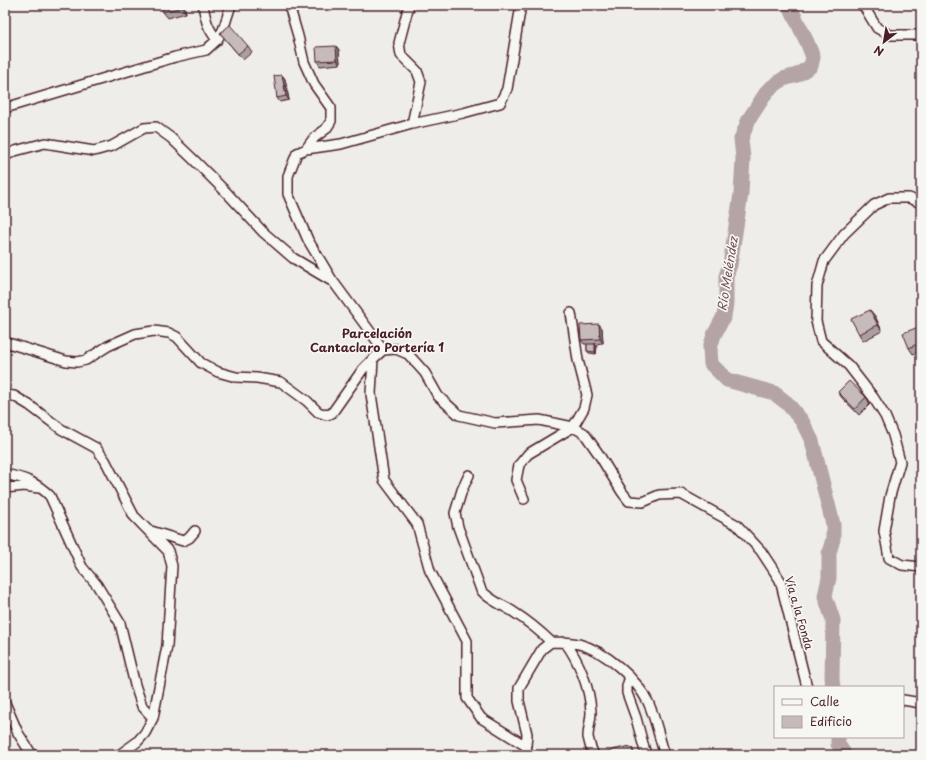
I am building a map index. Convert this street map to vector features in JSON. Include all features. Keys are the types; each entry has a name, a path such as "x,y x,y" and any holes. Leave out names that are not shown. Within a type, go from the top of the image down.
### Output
{"street":[{"path":"203,5 205,19 210,31 217,40"},
{"path":"5,108 175,57 206,50 217,40 223,30 231,5"},
{"path":"289,5 304,62 314,84 331,108 331,121 326,129 314,138 306,149"},
{"path":"409,5 399,43 401,55 417,71 421,82 412,124"},
{"path":"5,342 66,361 76,362 86,360 108,346 135,334 154,331 169,333 177,337 201,363 218,372 236,377 257,378 281,382 307,401 318,412 327,415 332,412 363,369 383,350 332,280 308,240 288,194 288,176 297,154 306,149 341,144 412,124 500,103 507,90 522,5"},
{"path":"863,5 877,28 890,35 921,35"},
{"path":"5,156 15,151 45,143 94,150 112,146 144,128 156,127 171,138 194,160 263,232 293,258 332,280"},
{"path":"921,203 909,198 889,198 874,205 844,234 824,261 817,286 816,321 821,341 850,366 885,416 893,435 900,462 890,496 884,530 889,558 902,565 921,567"},
{"path":"524,499 516,480 519,465 528,454 573,427 584,408 587,395 578,360 571,313"},
{"name":"Vía a la Fonda","path":"383,350 396,349 408,354 425,373 438,396 458,415 495,423 539,420 573,427 584,433 629,501 643,502 659,495 681,494 737,525 761,551 780,580 807,686"},
{"path":"373,359 371,394 384,480 417,524 430,571 466,641 468,698 481,718 527,750"},
{"path":"5,395 14,396 29,405 61,429 96,448 105,460 134,516 168,551 172,566 167,646 153,718 146,732 137,742 120,755"},
{"path":"5,474 28,479 42,488 50,496 82,566 97,585 120,623 135,685 142,706 153,718"},
{"path":"469,475 462,490 455,514 458,527 481,590 493,601 535,626 551,642"},
{"path":"5,488 24,486 42,488"},
{"path":"149,530 183,541 189,538 195,531"},
{"path":"527,750 527,734 519,701 519,688 542,649 551,642 565,642 579,644 608,659 630,677 639,687 648,702 655,719 664,755"},
{"path":"565,642 572,651 582,672 589,694 591,710 588,736 594,755"},
{"path":"630,677 627,686 627,693 636,718 646,755"},
{"path":"904,700 920,702"},
{"path":"5,702 18,734 32,755"},
{"path":"614,755 628,752"}],"building":[{"path":"161,5 182,5 182,7 163,12"},
{"path":"230,25 248,46 238,54 220,33"},
{"path":"336,46 337,60 317,61 316,47"},
{"path":"282,75 286,96 277,98 274,76"},
{"path":"870,310 878,325 859,334 851,319"},
{"path":"599,324 600,339 581,340 580,325"},
{"path":"921,326 921,342 909,348 903,333"},
{"path":"587,344 595,344 595,352 587,351"},
{"path":"849,381 866,397 855,409 838,392"}],"waterway":[{"name":"Río Meléndez","path":"789,5 813,57 811,66 797,75 783,79 768,90 749,119 741,139 743,158 741,194 730,265 726,276 726,304 724,316 714,335 710,348 711,364 727,380 774,393 787,403 802,421 812,441 833,524 833,539 829,553 829,578 825,596 833,620 833,686"},
{"name":"Río Meléndez","path":"838,738 838,744 845,755"}],"district":[{"name":"Parcelación Cantaclaro Portería 1","path":"377,341"}]}
